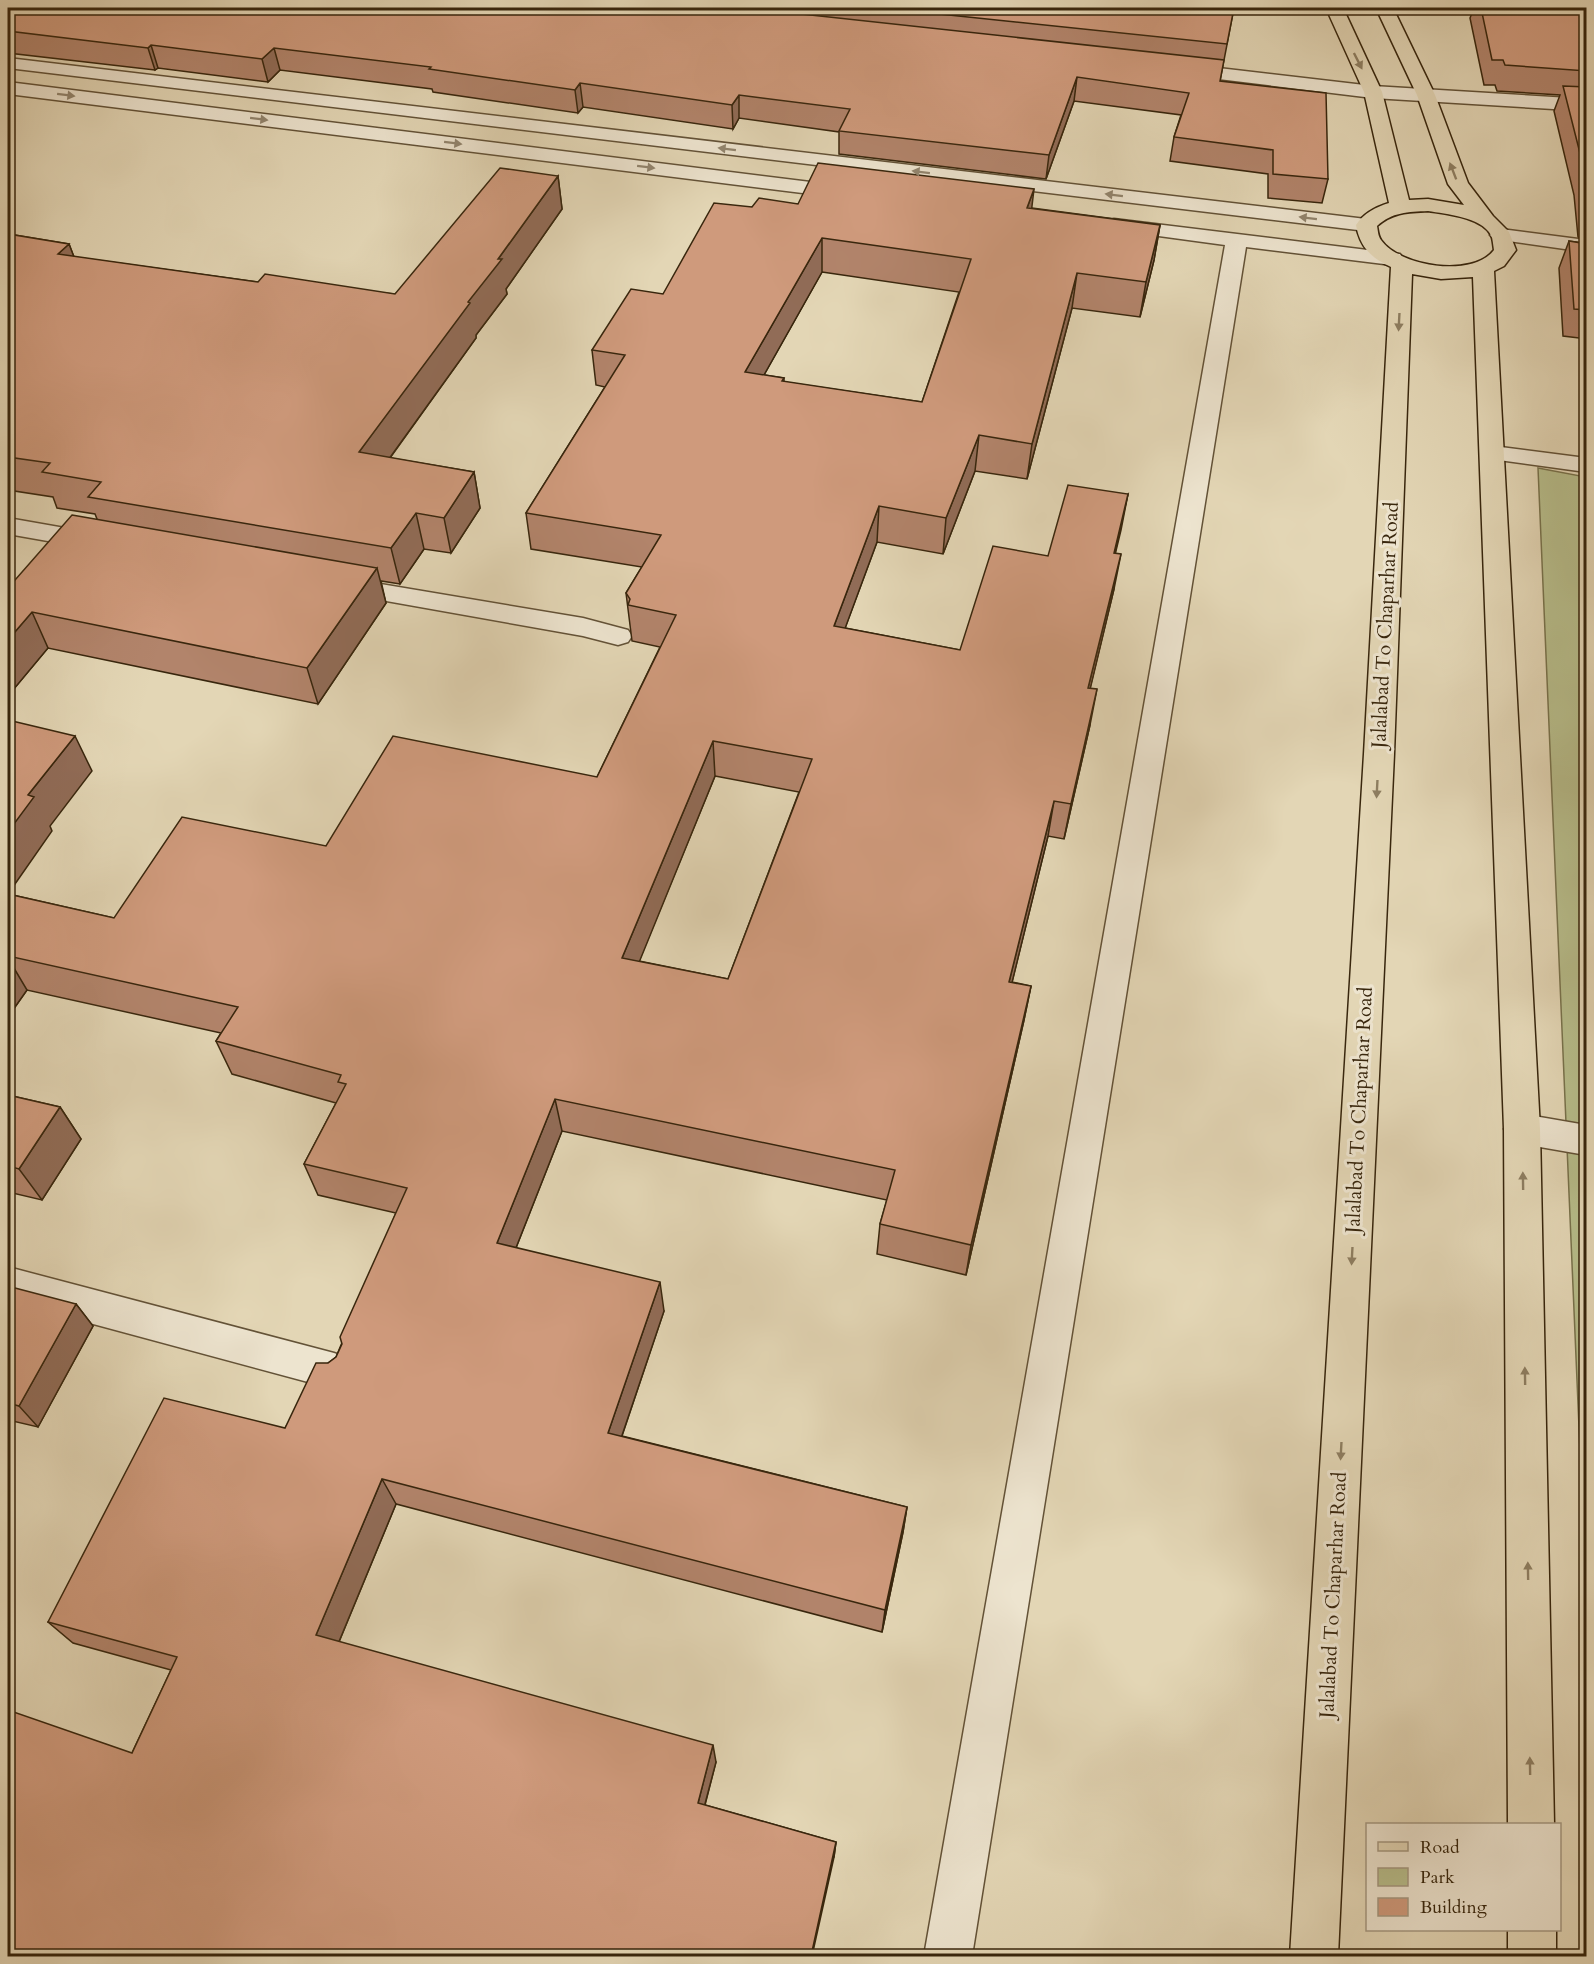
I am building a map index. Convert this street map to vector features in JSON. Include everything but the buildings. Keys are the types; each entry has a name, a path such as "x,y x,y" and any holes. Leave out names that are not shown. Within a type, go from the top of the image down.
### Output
{"main road":[{"path":"1334,8 1373,92 1400,206"},
{"path":"1386,8 1426,95 1458,184 1485,220 1501,235 1505,250 1495,263 1484,267 1472,271 1442,272 1397,261 1369,240 1366,225 1378,213 1400,206 1428,204 1459,210 1485,220"},
{"name":"Jalalabad To Chaparhar Road","path":"1314,1956 1377,789 1397,261"},
{"path":"1484,267 1522,1129 1531,1823"},
{"path":"1532,1931 1532,1956"}],"street":[{"path":"8,63 1366,225"},
{"path":"1157,67 1373,92 1587,105"},
{"path":"8,88 869,195"},
{"path":"1094,223 1397,261"},
{"path":"1501,235 1587,246"},
{"path":"948,1956 1236,241"},
{"path":"1493,453 1587,465"},
{"path":"8,526 124,547"},
{"path":"309,579 583,627 618,636"},
{"path":"1522,1129 1587,1140"},
{"path":"8,1284 334,1371"}],"green space":[{"path":"1538,468 1586,477 1586,1591"}]}
